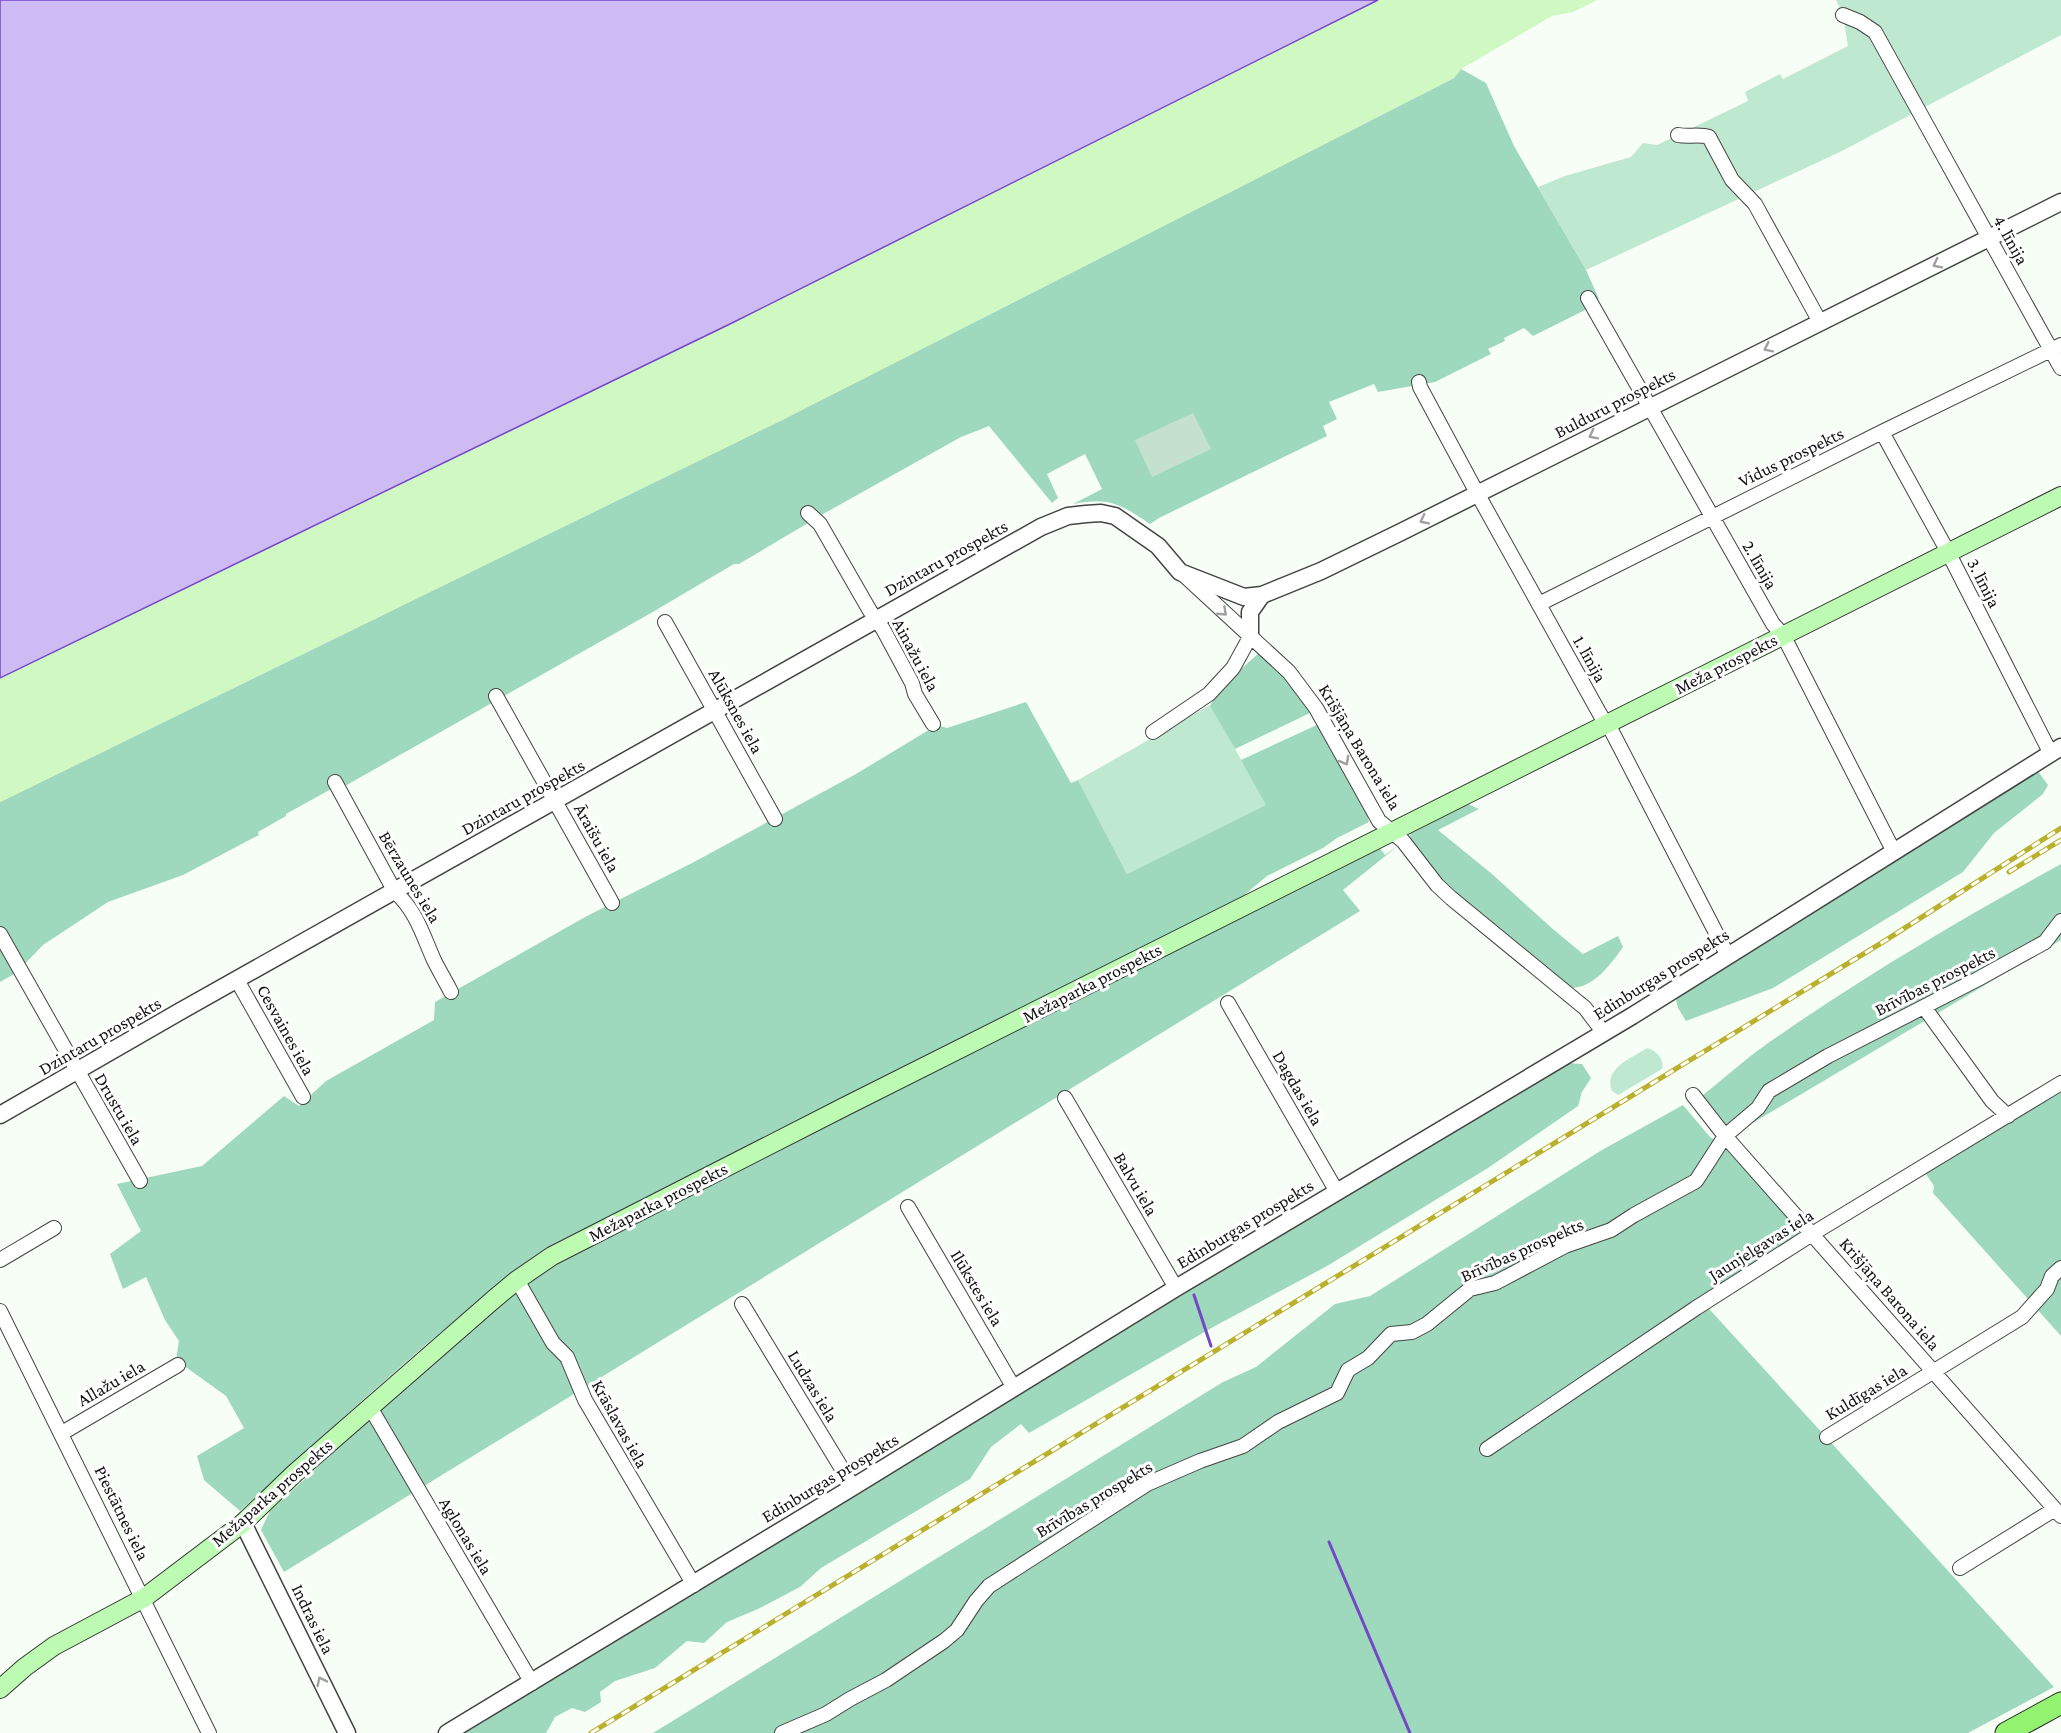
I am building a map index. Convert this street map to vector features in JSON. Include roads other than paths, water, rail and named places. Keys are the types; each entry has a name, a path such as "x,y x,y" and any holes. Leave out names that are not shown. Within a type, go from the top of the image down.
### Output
{"main road":[{"name":"Meža prospekts","path":"1392,832 2061,496"},
{"name":"Mežaparka prospekts","path":"0,1689 54,1646 144,1598 243,1523 295,1473 517,1280 562,1251 1392,832"},
{"path":"2006,1733 2061,1703"}],"street":[{"name":"4. līnija","path":"1843,15 1875,32 1989,238 2056,347 2061,368"},
{"path":"1678,135 1709,137 1732,180 1755,204 1820,322"},
{"name":"Bulduru prospekts","path":"1180,572 1244,597 1262,595 1321,571 2061,202"},
{"name":"2. līnija","path":"1588,298 1773,624 1783,635 1894,852"},
{"name":"Vidus prospekts","path":"1539,604 2056,347"},
{"name":"1. līnija","path":"1419,382 1476,494 1608,724 1728,956"},
{"name":"3. līnija","path":"1882,432 2056,751"},
{"name":"Ainažu iela","path":"808,513 820,524 888,638 912,683 915,694 933,724"},
{"name":"Krišjāņa Barona iela","path":"1068,516 1101,513 1115,516 1158,546 1180,572 1289,672 1316,708 1379,821 1403,841 1437,885 1585,1008 1604,1033"},
{"name":"Dzintaru prospekts","path":"0,1115 1017,540 1068,516"},
{"path":"1153,732 1209,694 1233,669 1250,637 1250,612 1262,595"},
{"name":"Alūksnes iela","path":"665,622 775,819"},
{"name":"Āraišu iela","path":"496,696 612,903"},
{"name":"Edinburgas prospekts","path":"447,1733 694,1585 1176,1288 1604,1033 2056,751"},
{"name":"Bērzaunes iela","path":"335,782 395,892 406,901 451,992"},
{"name":"Brīvības prospekts","path":"782,1733 826,1714 850,1698 886,1680 944,1641 957,1630 989,1586 1147,1484 1200,1461 1243,1446 1278,1422 1337,1393 1347,1370 1368,1358 1391,1334 1412,1332 1427,1324 1470,1289 1495,1283 1565,1246 1611,1230 1696,1181 1725,1136 1758,1107 1769,1091 1828,1056 2045,942 2061,921"},
{"name":"Drustu iela","path":"0,934 140,1181"},
{"name":"Cesvaines iela","path":"237,980 303,1097"},
{"name":"Dagdas iela","path":"1228,1003 1337,1192"},
{"path":"1924,1007 1992,1101 2007,1116"},
{"name":"Jaunjelgavas iela","path":"1487,1449 1687,1314 1812,1234 2061,1083"},
{"name":"Krišjāņa Barona iela","path":"1693,1095 1725,1136 2058,1513"},
{"name":"Balvu iela","path":"1065,1098 1176,1288"},
{"name":"Ilūkstes iela","path":"908,1207 1014,1388"},
{"path":"0,1260 54,1228"},
{"name":"Kuldīgas iela","path":"1827,1437 2022,1317 2047,1289 2052,1276 2061,1268"},
{"name":"Krāslavas iela","path":"517,1280 553,1343 567,1357 595,1419 694,1585"},
{"name":"Ludzas iela","path":"742,1304 853,1487"},
{"name":"Piestātnes iela","path":"0,1311 209,1733"},
{"name":"Allažu iela","path":"62,1433 178,1365"},
{"name":"Aglonas iela","path":"370,1407 532,1683"},
{"path":"1960,1568 2058,1513"},
{"name":"Indras iela","path":"243,1523 347,1733"}],"waterway":[{"path":"1194,1295 1211,1346"},
{"path":"1329,1542 1410,1733"}],"railway":[{"path":"591,1733 1883,942 2061,828"},
{"path":"2009,872 2061,840"}]}
